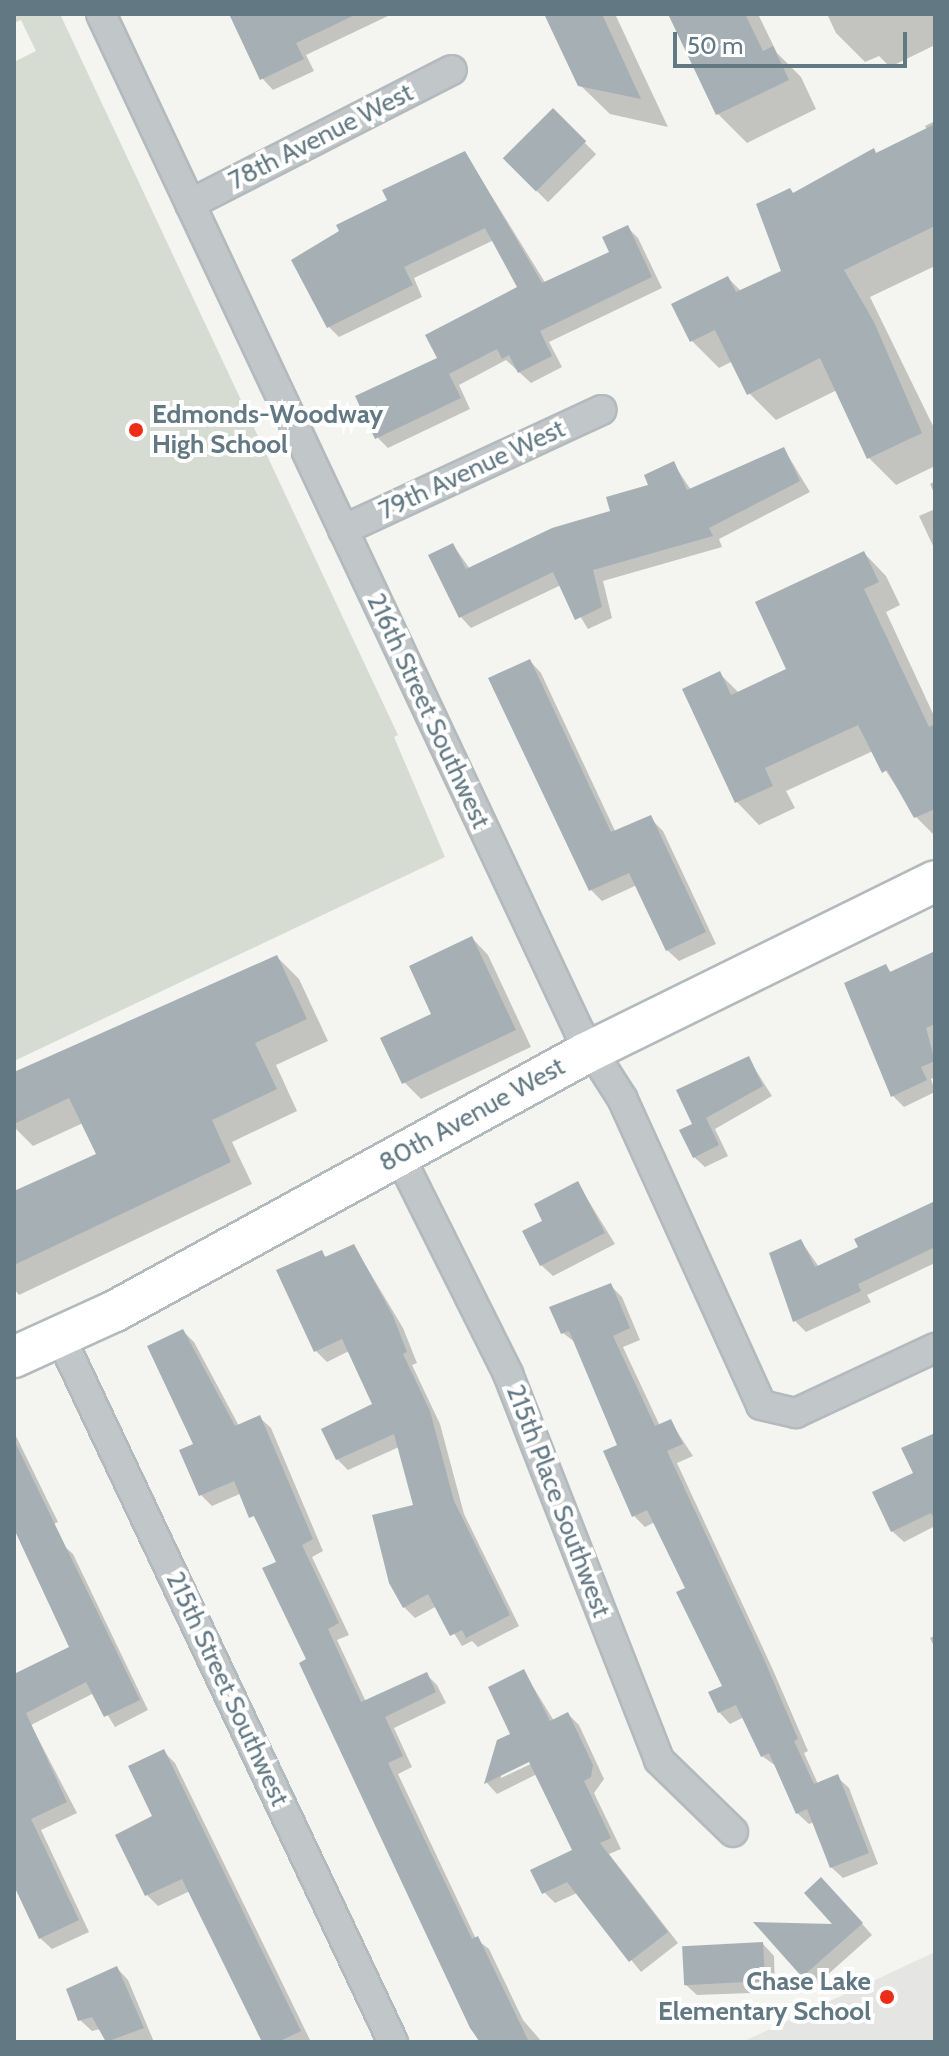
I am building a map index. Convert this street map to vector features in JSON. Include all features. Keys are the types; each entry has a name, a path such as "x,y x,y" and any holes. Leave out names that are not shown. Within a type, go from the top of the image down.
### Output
{"street":[{"name":"216th Street Southwest","path":"101,14 592,1050 622,1098 761,1405 796,1413 935,1348"},
{"name":"78th Avenue West","path":"190,204 452,70"},
{"name":"79th Avenue West","path":"343,530 602,410"},
{"name":"80th Avenue West","path":"14,1357 128,1305 592,1050 935,881"},
{"name":"215th Place Southwest","path":"399,1155 508,1374 659,1760 733,1832"},
{"name":"215th Street Southwest","path":"60,1336 393,2042"}],"shaded area":[{"name":"Edmonds-Woodway High School","path":"14,14 60,14 398,735 394,737 445,857 14,1061 14,62 36,51 21,20 14,23"},
{"name":"Chase Lake Elementary School","path":"935,1952 935,2042 742,2042"}],"building":[{"path":"229,14 357,14 296,43 304,59 260,80"},
{"path":"544,14 602,14 641,99 578,86"},
{"path":"668,14 745,14 763,51 773,46 789,80 716,115"},
{"path":"553,108 586,141 536,191 503,158"},
{"path":"935,124 935,226 844,270 874,322 922,433 867,459 820,358 747,395 715,330 690,342 671,304 728,276 736,292 781,271 756,204 790,188 793,193 874,148 876,153"},
{"path":"465,151 542,283 609,252 602,237 628,225 652,277 540,331 552,356 518,373 509,355 502,359 497,349 449,374 461,398 375,439 355,396 437,358 425,335 517,287 485,228 404,267 413,285 327,328 291,260 339,231 336,225 387,200 382,190"},
{"path":"784,447 800,481 709,528 713,536 593,570 602,607 575,620 553,572 459,618 428,555 453,543 466,569 552,528 610,511 606,497 648,485 644,475 674,461 687,490"},
{"path":"864,551 879,582 864,589 929,727 935,724 935,809 914,818 887,770 882,773 858,725 765,768 773,786 735,803 682,689 720,671 731,695 786,669 755,602"},
{"path":"530,659 611,832 651,815 706,932 666,951 629,873 589,891 488,678"},
{"path":"472,936 516,1030 402,1084 380,1038 431,1014 409,966"},
{"path":"935,951 935,1024 926,1028 935,1061 921,1067 927,1080 891,1097 844,983 886,964 890,972"},
{"path":"277,955 307,1019 255,1043 277,1089 212,1120 231,1162 14,1265 14,1191 96,1154 69,1098 14,1124 14,1072"},
{"path":"749,1056 763,1086 706,1118 719,1145 693,1158 679,1130 692,1124 676,1090"},
{"path":"578,1181 605,1233 540,1266 522,1231 542,1221 534,1204"},
{"path":"935,1201 935,1247 858,1284 861,1291 793,1322 769,1253 801,1239 815,1267 858,1247 854,1239"},
{"path":"354,1244 393,1316 407,1352 403,1354 430,1411 454,1501 510,1615 466,1638 462,1630 450,1636 428,1594 403,1608 389,1583 372,1515 413,1505 394,1434 336,1460 321,1429 372,1404 342,1339 314,1352 276,1270 322,1250 325,1257"},
{"path":"611,1283 630,1328 613,1336 655,1426 671,1419 683,1444 667,1451 763,1657 798,1739 794,1741 814,1784 838,1774 869,1853 830,1868 807,1809 796,1814 769,1753 761,1757 736,1705 718,1713 708,1692 722,1686 676,1592 685,1588 647,1510 632,1517 603,1451 617,1445 569,1331 561,1334 549,1307"},
{"path":"183,1329 235,1426 260,1415 313,1539 302,1545 339,1623 328,1629 361,1702 427,1672 436,1692 385,1717 403,1756 388,1763 472,1939 478,1936 529,2042 480,2042 470,2028 299,1663 306,1659 262,1568 276,1562 254,1516 249,1518 234,1481 199,1496 179,1450 193,1444 147,1346"},
{"path":"935,1433 935,1521 931,1513 891,1532 872,1492 913,1473 901,1448"},
{"path":"14,1440 140,1700 104,1717 86,1682 26,1713 67,1802 31,1819 79,1920 39,1939 14,1886 14,1674 69,1647 14,1529"},
{"path":"524,1669 550,1721 568,1712 593,1765 591,1777 584,1781 611,1838 600,1843 668,1932 629,1962 567,1882 542,1894 530,1870 572,1850 529,1762 484,1784 497,1740 510,1734 488,1687"},
{"path":"164,1749 301,2031 278,2042 262,2042 182,1879 145,1896 115,1835 152,1816 128,1766"},
{"path":"821,1877 863,1923 802,1977 753,1922 832,1924 804,1893"},
{"path":"763,1942 765,1981 684,1985 682,1946"},
{"path":"117,1966 144,2028 106,2042 92,2017 78,2021 66,1989"}],"place":[{"name":"Edmonds-Woodway High School","path":"136,430"},
{"name":"Chase Lake Elementary School","path":"887,1997"}]}
